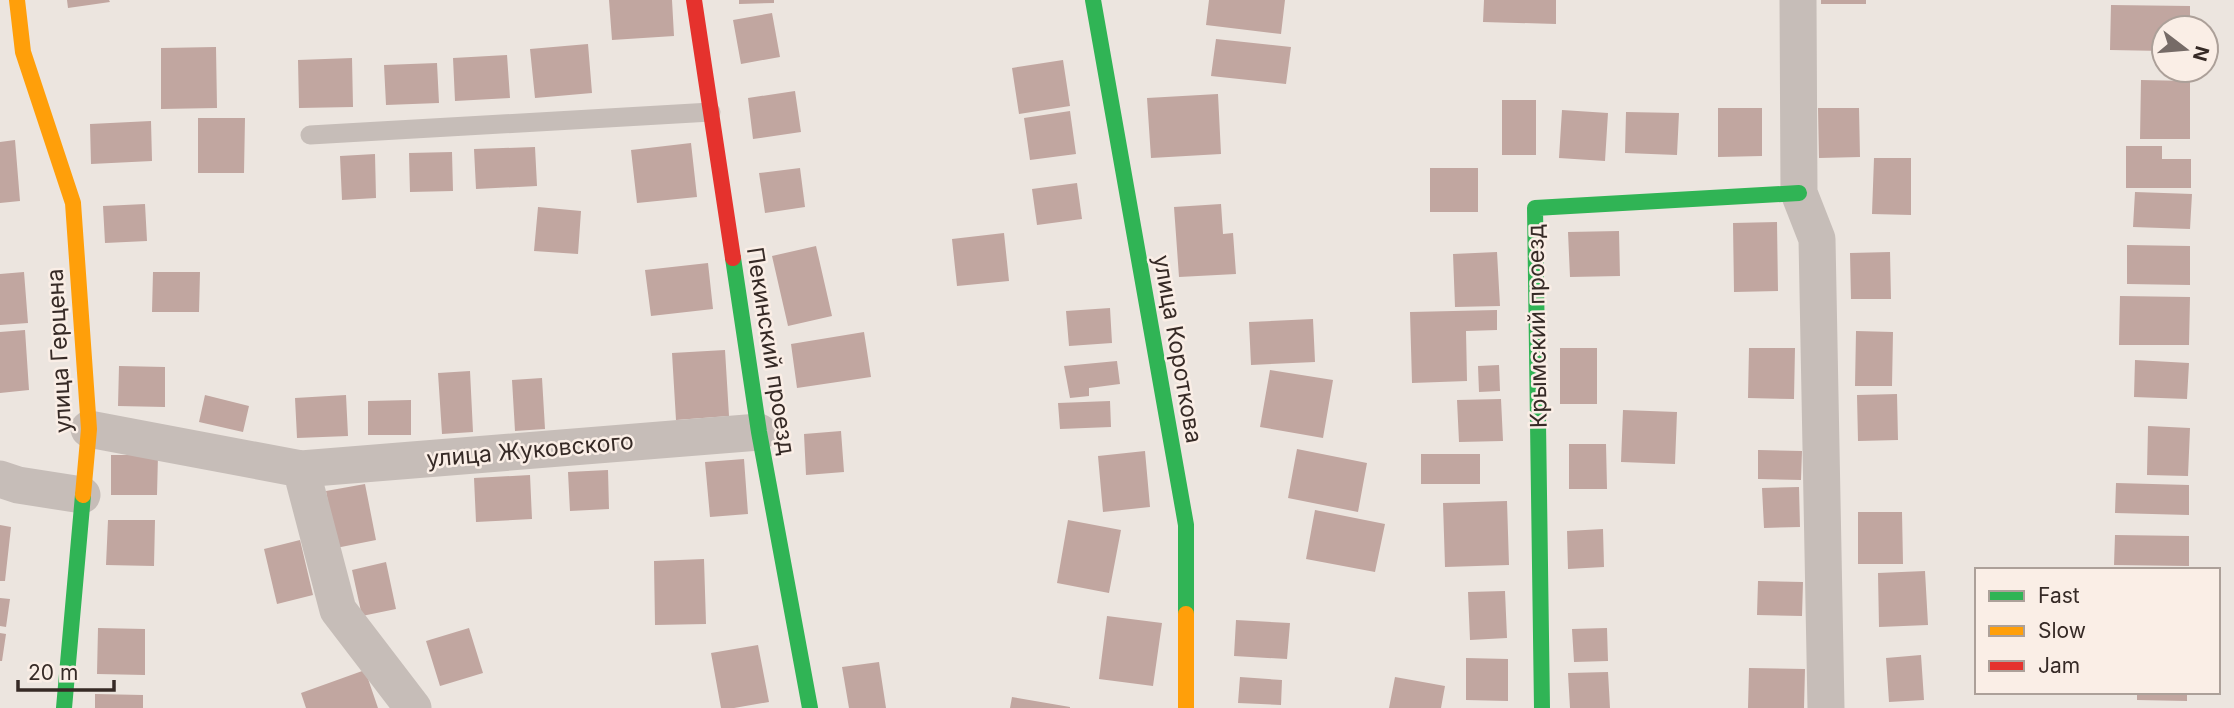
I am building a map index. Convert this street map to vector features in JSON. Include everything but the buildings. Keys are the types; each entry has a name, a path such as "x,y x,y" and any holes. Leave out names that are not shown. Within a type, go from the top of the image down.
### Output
{"street":[{"name":"улица Герцена","path":"17,0 23,52 73,202 89,429 64,708"},
{"name":"Пекинский проезд","path":"694,0 759,432 810,708"},
{"name":"улица Короткова","path":"1093,0 1186,525 1186,708"},
{"path":"1798,0 1799,193 1816,239 1826,708"},
{"name":"Крымский проезд","path":"1542,708 1535,208 1799,193"},
{"name":"улица Жуковского","path":"89,429 300,469 759,432"},
{"path":"300,469 338,610 414,708"},
{"path":"0,479 18,485 82,495"}],"lane":[{"path":"310,135 711,112"}],"traffic: fast":[{"path":"1093,0 1186,525 1186,614"},
{"path":"1542,708 1535,208 1799,193"},
{"path":"733,258 759,432 810,708"},
{"path":"64,708 83,495"}],"traffic: slow":[{"path":"17,0 23,52 73,203 89,429 83,495"},
{"path":"1186,614 1186,708"}],"traffic: jam":[{"path":"694,0 733,258"}]}
